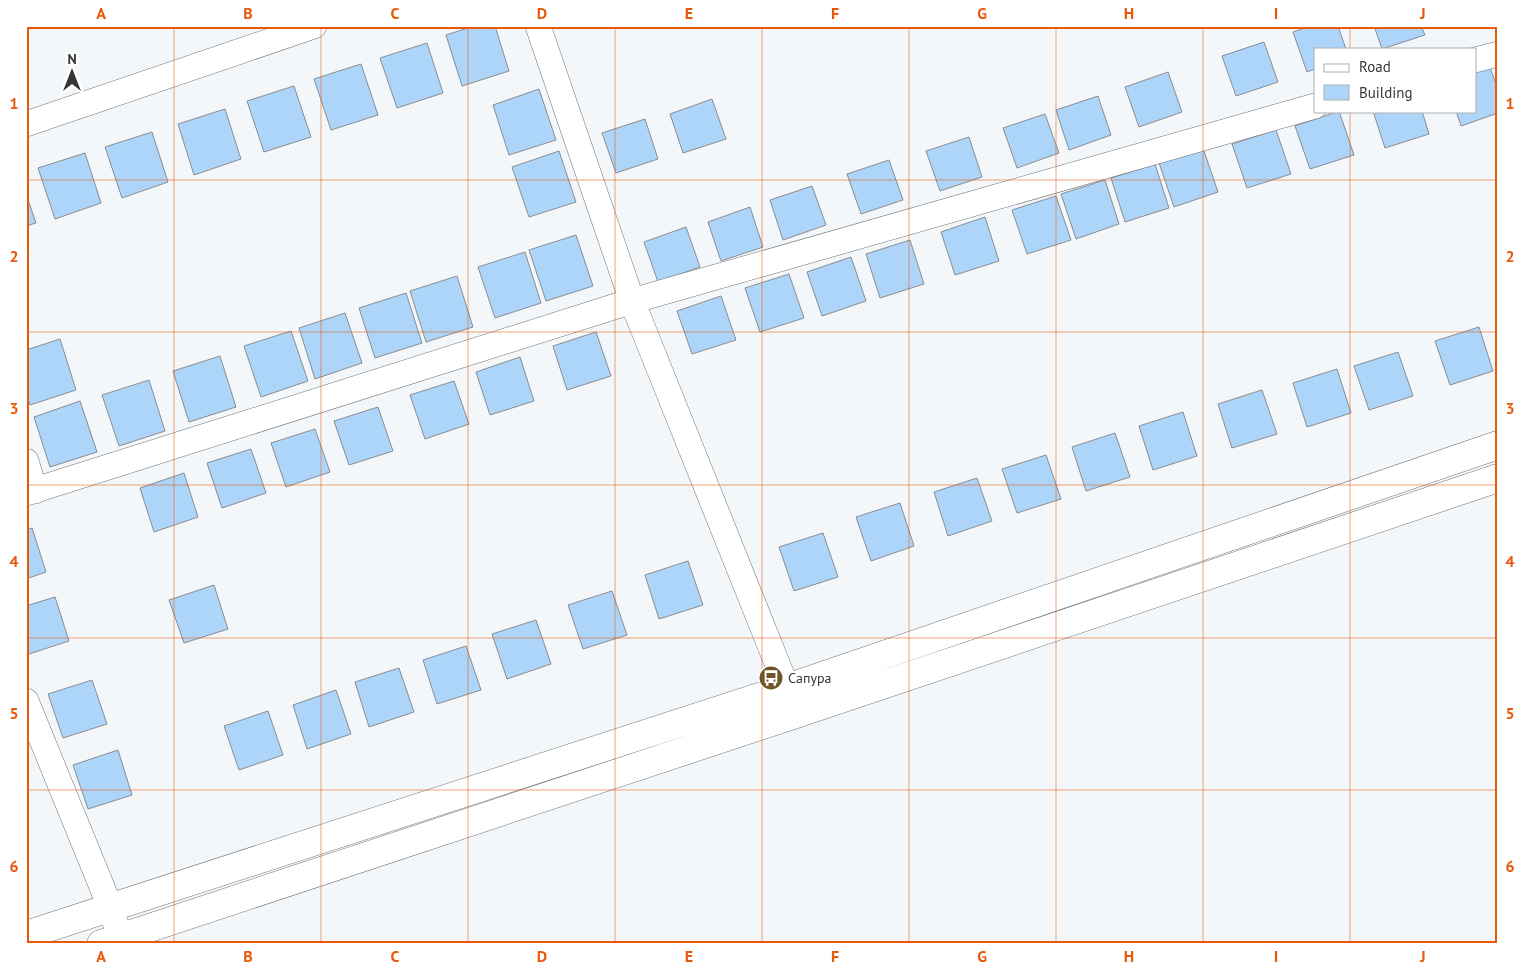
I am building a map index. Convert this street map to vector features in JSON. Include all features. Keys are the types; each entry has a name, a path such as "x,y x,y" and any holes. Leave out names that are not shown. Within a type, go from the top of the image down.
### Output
{"main road":[{"path":"26,935 111,909 787,688 1498,444"},
{"path":"111,941 1498,478"}],"street":[{"path":"26,124 277,32 314,26"},
{"path":"538,26 632,301 787,688"},
{"path":"1476,60 1498,54"},
{"path":"26,461 31,492 632,301 1314,106"},
{"path":"26,701 111,909 111,941"}],"building":[{"path":"474,26 495,26 509,71 462,86 446,35"},
{"path":"1310,26 1338,26 1346,48 1314,48 1314,69 1307,72 1293,32"},
{"path":"1374,26 1421,26 1425,35 1385,48 1382,48"},
{"path":"1264,42 1278,82 1236,96 1222,56"},
{"path":"427,43 443,93 397,108 380,58"},
{"path":"361,64 378,115 331,130 314,79"},
{"path":"1490,67 1498,90 1498,113 1461,126 1456,112 1476,112 1476,72"},
{"path":"1168,72 1182,112 1139,127 1125,87"},
{"path":"294,86 311,137 264,152 247,101"},
{"path":"539,89 556,140 509,155 493,105"},
{"path":"1098,96 1111,135 1069,150 1056,110"},
{"path":"712,99 726,139 683,153 670,114"},
{"path":"225,109 241,159 194,175 178,124"},
{"path":"1339,112 1354,155 1310,169 1295,126"},
{"path":"1373,112 1422,112 1429,134 1385,148"},
{"path":"1045,114 1059,153 1017,168 1003,128"},
{"path":"645,119 658,159 616,173 602,133"},
{"path":"1276,130 1291,174 1247,188 1232,144"},
{"path":"152,132 168,182 122,198 105,147"},
{"path":"969,137 982,177 940,191 926,151"},
{"path":"1203,148 1218,192 1174,207 1159,163"},
{"path":"559,151 576,202 529,217 512,167"},
{"path":"85,153 101,203 55,219 38,168"},
{"path":"889,160 903,200 861,214 847,174"},
{"path":"1155,164 1169,208 1125,222 1111,178"},
{"path":"1105,180 1119,224 1076,239 1061,194"},
{"path":"812,186 826,225 783,240 770,200"},
{"path":"26,194 36,223 26,226"},
{"path":"1056,196 1071,240 1027,254 1012,210"},
{"path":"750,207 763,247 721,261 708,222"},
{"path":"985,217 999,261 955,275 941,232"},
{"path":"686,227 700,267 658,282 644,242"},
{"path":"576,235 593,286 546,301 529,250"},
{"path":"910,240 924,284 880,298 866,254"},
{"path":"525,252 541,303 495,318 478,267"},
{"path":"851,257 866,301 822,316 807,272"},
{"path":"789,274 804,318 760,332 745,288"},
{"path":"457,276 473,327 426,342 410,291"},
{"path":"406,293 422,343 375,358 359,308"},
{"path":"721,296 736,340 692,354 677,311"},
{"path":"345,313 362,363 315,379 299,328"},
{"path":"1479,327 1493,371 1450,385 1435,341"},
{"path":"291,331 308,381 261,397 244,346"},
{"path":"596,332 611,376 567,390 553,346"},
{"path":"60,339 76,390 30,405 26,394 26,350"},
{"path":"1398,352 1413,396 1369,410 1354,366"},
{"path":"220,356 236,407 189,422 173,371"},
{"path":"520,357 534,401 490,415 476,372"},
{"path":"1337,369 1351,413 1307,427 1293,383"},
{"path":"149,380 165,431 119,446 102,395"},
{"path":"454,381 469,424 425,439 410,395"},
{"path":"1262,390 1277,434 1232,448 1218,404"},
{"path":"80,401 97,452 50,467 34,417"},
{"path":"378,407 393,451 349,465 334,421"},
{"path":"1183,412 1197,456 1153,470 1139,426"},
{"path":"315,429 330,472 286,487 271,443"},
{"path":"1115,433 1130,477 1086,491 1072,447"},
{"path":"251,449 266,493 222,508 207,463"},
{"path":"1046,455 1061,499 1017,513 1002,469"},
{"path":"184,473 198,517 154,532 140,488"},
{"path":"977,478 992,521 948,536 934,492"},
{"path":"900,503 914,546 871,561 856,517"},
{"path":"32,528 46,572 26,579 26,530"},
{"path":"823,533 838,577 794,591 779,547"},
{"path":"688,561 703,605 659,619 645,575"},
{"path":"214,585 228,629 184,643 169,600"},
{"path":"612,591 627,635 583,649 568,605"},
{"path":"55,597 69,641 26,655 26,606"},
{"path":"536,620 551,664 507,679 492,634"},
{"path":"466,646 481,690 437,704 423,660"},
{"path":"399,668 414,712 369,727 355,682"},
{"path":"92,680 107,724 63,738 48,694"},
{"path":"336,690 351,734 307,749 293,705"},
{"path":"268,711 283,755 239,770 224,726"},
{"path":"118,750 132,795 88,809 73,765"}],"place":[{"name":"Сапура","path":"771,678"}]}
